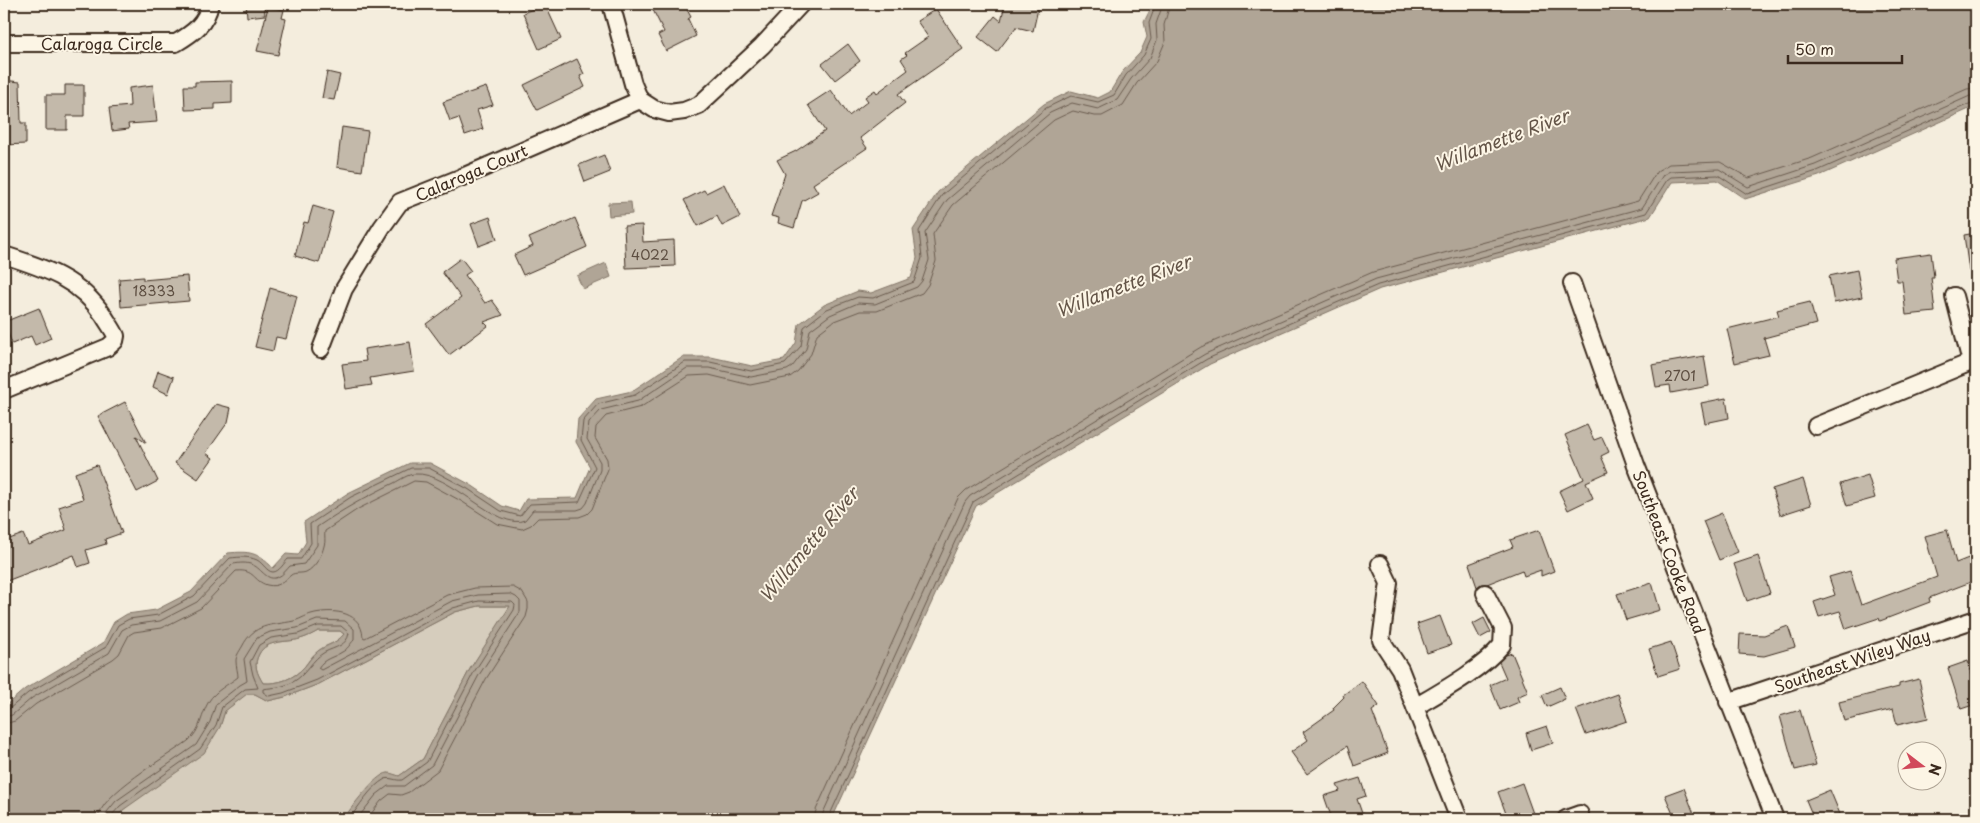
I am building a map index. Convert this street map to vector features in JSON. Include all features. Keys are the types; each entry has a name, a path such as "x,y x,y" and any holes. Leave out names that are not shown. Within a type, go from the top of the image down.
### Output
{"street":[{"name":"Calaroga Circle","path":"4,43 176,43 196,31 208,15 210,4"},
{"path":"611,4 633,84 640,100 654,109 669,113 684,111 699,105 762,46 802,4"},
{"name":"Calaroga Court","path":"321,349 344,289 382,227 400,202 640,100"},
{"path":"4,255 56,274 81,290 95,304 115,332 115,341 108,347 4,390"},
{"name":"Southeast Cooke Road","path":"1572,283 1636,465 1775,819"},
{"path":"1816,426 1974,361 1954,296"},
{"path":"1380,564 1389,583 1381,640 1400,669 1459,819"},
{"path":"1415,707 1446,689 1487,659 1502,645 1503,628 1484,593"},
{"name":"Southeast Wiley Way","path":"1728,702 1976,619"}],"shaded area":[{"path":"479,606 511,606 470,669 423,759 399,776 388,773 368,788 343,819 115,819 220,727 225,711 247,693 255,694 268,701 285,697 319,684 455,612"},
{"path":"318,631 340,631 344,634 338,640 318,651 301,671 275,683 263,683 256,665 257,658 262,649 277,642 300,639"}],"water":[{"name":"Willamette River","path":"1153,4 1976,4 1976,106 1819,176 1745,199 1717,180 1672,182 1650,217 1380,289 1210,364 976,506 832,819 343,819 377,779 388,773 399,776 423,759 470,669 510,606 479,606 455,612 319,684 285,697 268,701 255,694 247,694 225,711 220,727 204,753 123,810 115,819 4,819 4,707 25,689 103,643 114,622 127,614 156,610 191,592 228,553 242,552 253,554 273,568 286,554 298,555 306,542 304,522 348,493 410,463 430,463 471,485 502,506 519,511 526,499 577,498 590,467 576,442 578,419 596,399 632,391 683,357 711,357 752,366 784,360 796,343 799,324 824,305 858,291 871,293 911,278 917,258 913,230 938,192 1044,104 1071,91 1098,98 1110,92 1122,72 1140,53 1147,37 1144,22","holes":["318,631 340,631 344,634 335,642 318,651 301,671 275,683 263,683 256,665 262,649 277,642 300,639"]},
{"path":"631,202 632,214 609,216 608,203"},
{"path":"606,263 611,277 583,289 577,276"}],"building":[{"path":"246,4 264,4 265,15 247,17"},
{"path":"545,4 561,39 539,49 523,13"},
{"path":"650,4 675,4 678,9 685,6 691,17 688,19 696,36 666,51 658,35 664,32"},
{"path":"1005,4 1039,4 1033,31 1016,27 997,52 978,37 995,16 1001,21"},
{"path":"268,7 284,10 282,18 286,19 278,55 257,51"},
{"path":"936,9 963,49 898,94 905,103 860,138 867,148 813,184 818,192 802,201 794,228 778,223 779,218 771,216 785,174 777,160 796,151 825,131 808,105 831,90 849,116 868,101 865,97 875,90 877,93 908,70 901,59 907,55 905,53 928,37 917,21"},
{"path":"848,44 860,61 835,80 822,64"},
{"path":"577,59 584,74 580,76 585,87 537,110 524,85"},
{"path":"327,72 340,75 334,100 322,98"},
{"path":"4,80 20,82 21,123 26,123 26,144 4,145"},
{"path":"232,81 232,103 215,104 215,109 185,110 184,86 195,86 195,82"},
{"path":"65,85 84,85 84,116 67,116 67,130 46,130 46,95 65,95"},
{"path":"153,85 157,122 128,124 129,129 112,131 109,108 130,106 129,88"},
{"path":"486,87 493,105 477,110 483,129 465,135 459,118 450,121 443,102"},
{"path":"342,127 368,131 362,171 337,167"},
{"path":"604,155 610,172 585,182 579,165"},
{"path":"724,184 740,217 722,226 717,216 698,226 684,200 704,190 706,193"},
{"path":"313,206 333,212 319,263 295,256 304,222 308,223"},
{"path":"490,217 497,239 479,246 471,224"},
{"path":"575,218 587,247 523,275 514,255 533,246 529,238"},
{"path":"642,225 643,242 674,240 675,266 626,268 624,226"},
{"path":"1976,233 1976,270 1969,271 1964,235"},
{"path":"1931,253 1934,277 1931,277 1935,312 1906,315 1902,281 1897,281 1894,258"},
{"path":"461,258 471,271 465,275 485,303 492,300 503,315 484,322 488,326 449,355 426,324 461,298 442,272"},
{"path":"1857,270 1862,297 1834,303 1829,276"},
{"path":"187,276 189,301 121,307 119,279 143,277 143,280"},
{"path":"270,288 297,296 286,339 276,337 273,351 255,347"},
{"path":"1810,302 1816,324 1764,338 1769,355 1735,363 1727,329 1779,316 1777,310"},
{"path":"39,308 51,338 35,345 31,336 12,344 4,322"},
{"path":"410,342 414,371 370,378 372,385 346,389 342,364 366,361 364,349"},
{"path":"1704,356 1709,386 1671,393 1670,385 1656,387 1652,365"},
{"path":"158,371 174,377 168,394 153,387"},
{"path":"1726,398 1729,418 1705,423 1701,403"},
{"path":"125,402 146,443 136,436 158,481 137,492 98,416"},
{"path":"216,404 231,408 228,422 206,453 213,458 198,479 175,463"},
{"path":"1587,425 1594,440 1602,437 1609,452 1601,456 1608,472 1586,482 1593,498 1568,510 1559,491 1584,479 1565,435"},
{"path":"97,465 122,533 105,539 106,544 86,550 90,563 78,567 74,555 4,582 4,541 23,534 28,545 66,530 59,507 83,499 75,473"},
{"path":"1868,475 1875,498 1847,506 1840,484"},
{"path":"1803,479 1811,505 1780,515 1772,489"},
{"path":"1722,513 1738,552 1719,560 1703,521"},
{"path":"1539,530 1554,571 1541,576 1541,570 1524,576 1522,570 1477,587 1469,564 1513,547 1510,540"},
{"path":"1947,530 1956,563 1976,555 1976,580 1929,598 1930,602 1880,621 1879,618 1846,629 1840,611 1819,617 1814,602 1835,595 1829,577 1850,571 1861,605 1937,577 1925,536"},
{"path":"1758,556 1770,593 1747,601 1734,564"},
{"path":"1652,583 1660,610 1626,620 1617,594"},
{"path":"1440,616 1451,645 1427,653 1417,624"},
{"path":"1484,618 1491,632 1480,638 1473,624"},
{"path":"1788,626 1795,647 1764,656 1739,654 1740,634 1764,635"},
{"path":"1671,642 1680,669 1658,676 1649,649"},
{"path":"1512,653 1528,692 1517,697 1519,702 1500,710 1490,685 1506,678 1499,662 1506,655"},
{"path":"1968,661 1976,688 1976,704 1961,709 1948,668"},
{"path":"1919,679 1928,718 1897,725 1893,709 1844,721 1839,702 1899,687 1899,684"},
{"path":"1362,681 1379,706 1372,711 1388,753 1354,766 1347,746 1307,774 1291,752 1308,740 1303,732 1334,710 1333,708 1344,697 1343,695"},
{"path":"1560,687 1565,699 1547,707 1542,695"},
{"path":"1618,694 1627,721 1586,735 1576,709"},
{"path":"1800,710 1816,765 1795,770 1780,716"},
{"path":"1547,726 1553,743 1531,750 1526,733"},
{"path":"1360,778 1366,796 1357,799 1364,819 1332,819 1324,796 1340,791 1337,785"},
{"path":"1522,783 1535,819 1508,819 1498,792"},
{"path":"1684,788 1696,819 1675,819 1665,795"},
{"path":"1830,790 1842,819 1814,819 1806,800"}]}
